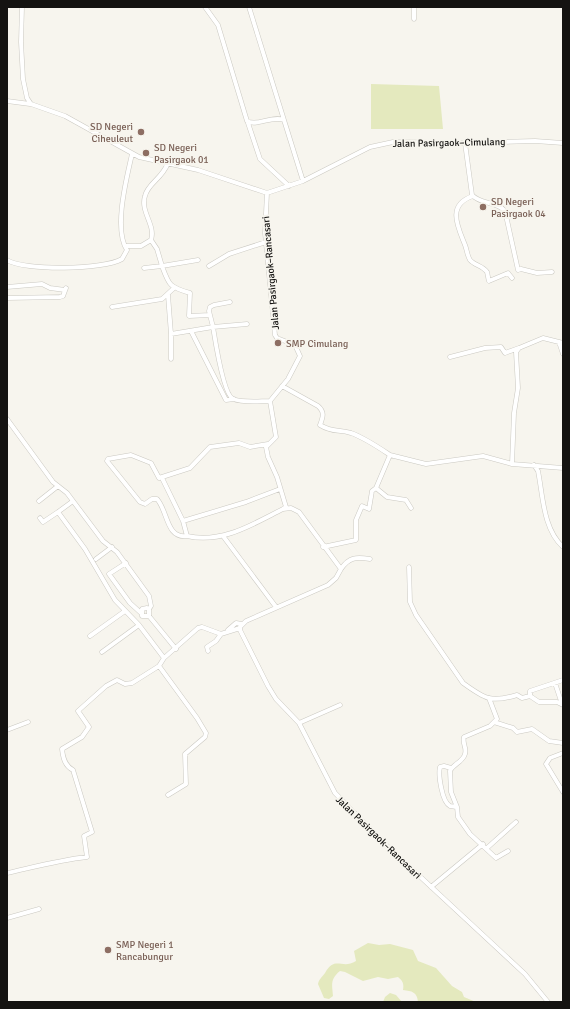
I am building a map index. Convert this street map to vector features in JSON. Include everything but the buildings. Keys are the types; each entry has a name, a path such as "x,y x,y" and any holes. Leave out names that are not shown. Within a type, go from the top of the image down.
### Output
{"street":[{"path":"22,7 22,73 25,93 31,104"},
{"path":"205,7 218,25 259,156 290,186"},
{"path":"249,7 303,181"},
{"path":"414,7 414,19"},
{"path":"7,101 31,104 65,116 139,157 198,170 267,193"},
{"path":"248,122 277,118 284,120"},
{"name":"Jalan Pasirgaok–Cimulang","path":"267,193 303,181 370,147 380,144 403,141 465,143 535,141 563,143"},
{"path":"465,143 472,196"},
{"path":"7,260 15,264 28,267 82,267 120,261 125,256 127,250 124,246 121,209 132,154"},
{"path":"168,163 165,172 147,190 144,198 146,217 152,230 151,240 157,249 168,282 174,288 190,293 190,316 210,315"},
{"name":"Jalan Pasirgaok–Rancasari","path":"267,193 265,217 266,242 275,335 277,338 295,345 299,352 298,360 282,386 270,401"},
{"path":"472,196 504,210 518,270 536,273 552,272"},
{"path":"472,196 464,201 456,211 460,236 467,255 471,261 485,270 489,281 508,273 512,278"},
{"path":"124,246 141,246 151,240"},
{"path":"209,266 229,254 266,242"},
{"path":"144,268 198,260"},
{"path":"7,286 42,284 50,288 65,289 64,296 55,298 7,298"},
{"path":"112,307 159,300 168,295 174,288"},
{"path":"168,295 171,359"},
{"path":"230,302 212,305 209,310 223,376 229,395 234,399"},
{"path":"171,334 213,327 247,324"},
{"path":"191,331 226,400 270,401 276,437 268,444 250,447 239,443 210,447 190,468 162,478 158,478 151,463 131,455 107,460 140,502 145,504 152,499 157,499 172,532 179,536 199,538 223,536 237,532 283,509 291,508 299,512 323,547 341,569"},
{"path":"450,357 485,348 501,347 505,353 543,338 561,342 563,354"},
{"path":"512,464 514,413 518,388 516,353 521,347"},
{"path":"282,386 318,406 322,410 323,415 320,425 330,430 350,432 376,445 390,456 426,464 481,456 512,464 563,468"},
{"path":"7,419 9,425 53,482 72,501 100,538 112,547 126,563 149,596 152,606 149,609 149,616 176,649"},
{"path":"268,444 266,448 268,456 286,507 283,509"},
{"path":"323,547 356,540 356,520 362,506 369,509 372,491 376,488 390,456"},
{"path":"534,465 538,471 549,525 555,540 563,547"},
{"path":"162,478 184,521 187,536"},
{"path":"39,501 58,486"},
{"path":"184,521 246,502 280,488"},
{"path":"376,488 387,497 406,500 411,508"},
{"path":"40,518 43,522 72,501"},
{"path":"58,512 84,549 115,600 139,625 164,658"},
{"path":"223,536 276,607"},
{"path":"96,560 112,547"},
{"path":"208,651 207,647 216,641 223,633 241,626 276,607 328,585 336,578 348,560 354,557 370,559"},
{"path":"126,563 110,574 130,603 145,617 149,616"},
{"path":"408,567 410,602 416,615 459,679 473,690 489,698 499,700 518,695 522,698 530,696 539,702 557,702 562,704"},
{"path":"141,613 143,608 149,609"},
{"path":"90,636 124,611"},
{"path":"102,652 139,625"},
{"name":"Jalan Pasirgaok–Rancasari","path":"241,626 271,691 298,723 334,793 385,844 525,974 548,1002"},
{"path":"7,873 37,867 57,860 88,857 84,836 92,832 73,770 68,768 62,758 62,749 82,737 89,727 78,711 106,686 117,680 125,684 132,683 159,666 164,658 198,628 202,627 223,633"},
{"path":"159,666 200,723 206,734 205,737 185,754 186,784 168,795"},
{"path":"530,696 530,691 549,683 555,683 563,680"},
{"path":"555,683 562,704"},
{"path":"489,698 497,719 490,726 464,737 463,743 466,750 464,758 451,768 449,776 450,792 457,807 459,818 470,834 483,844 496,858 508,851"},
{"path":"298,723 340,705"},
{"path":"7,730 28,722"},
{"path":"494,722 513,728 517,732 532,729 549,741 563,743"},
{"path":"563,753 550,758 546,764 563,792"},
{"path":"451,768 444,766 440,767 440,778 443,794 447,803 451,806 457,807"},
{"path":"487,848 516,822"},
{"path":"431,887 483,844"},
{"path":"7,918 39,909"}],"green space":[{"path":"371,84 439,86 443,129 371,129"},
{"path":"368,943 379,945 390,944 413,950 418,961 436,968 452,986 462,992 464,997 476,1002 418,1002 414,993 403,990 403,983 398,977 388,979 378,977 363,981 340,971 333,980 333,996 329,999 324,998 318,984 320,979 332,965 347,964 356,961 354,951"},
{"path":"390,993 396,995 402,1002 383,1002 385,997"}],"place":[{"name":"SD Negeri Ciheuleut","path":"141,132"},
{"name":"SD Negeri Pasirgaok 01","path":"146,153"},
{"name":"SD Negeri Pasirgaok 04","path":"483,207"},
{"name":"SMP Cimulang","path":"278,343"},
{"name":"SMP Negeri 1 Rancabungur","path":"108,950"}]}
